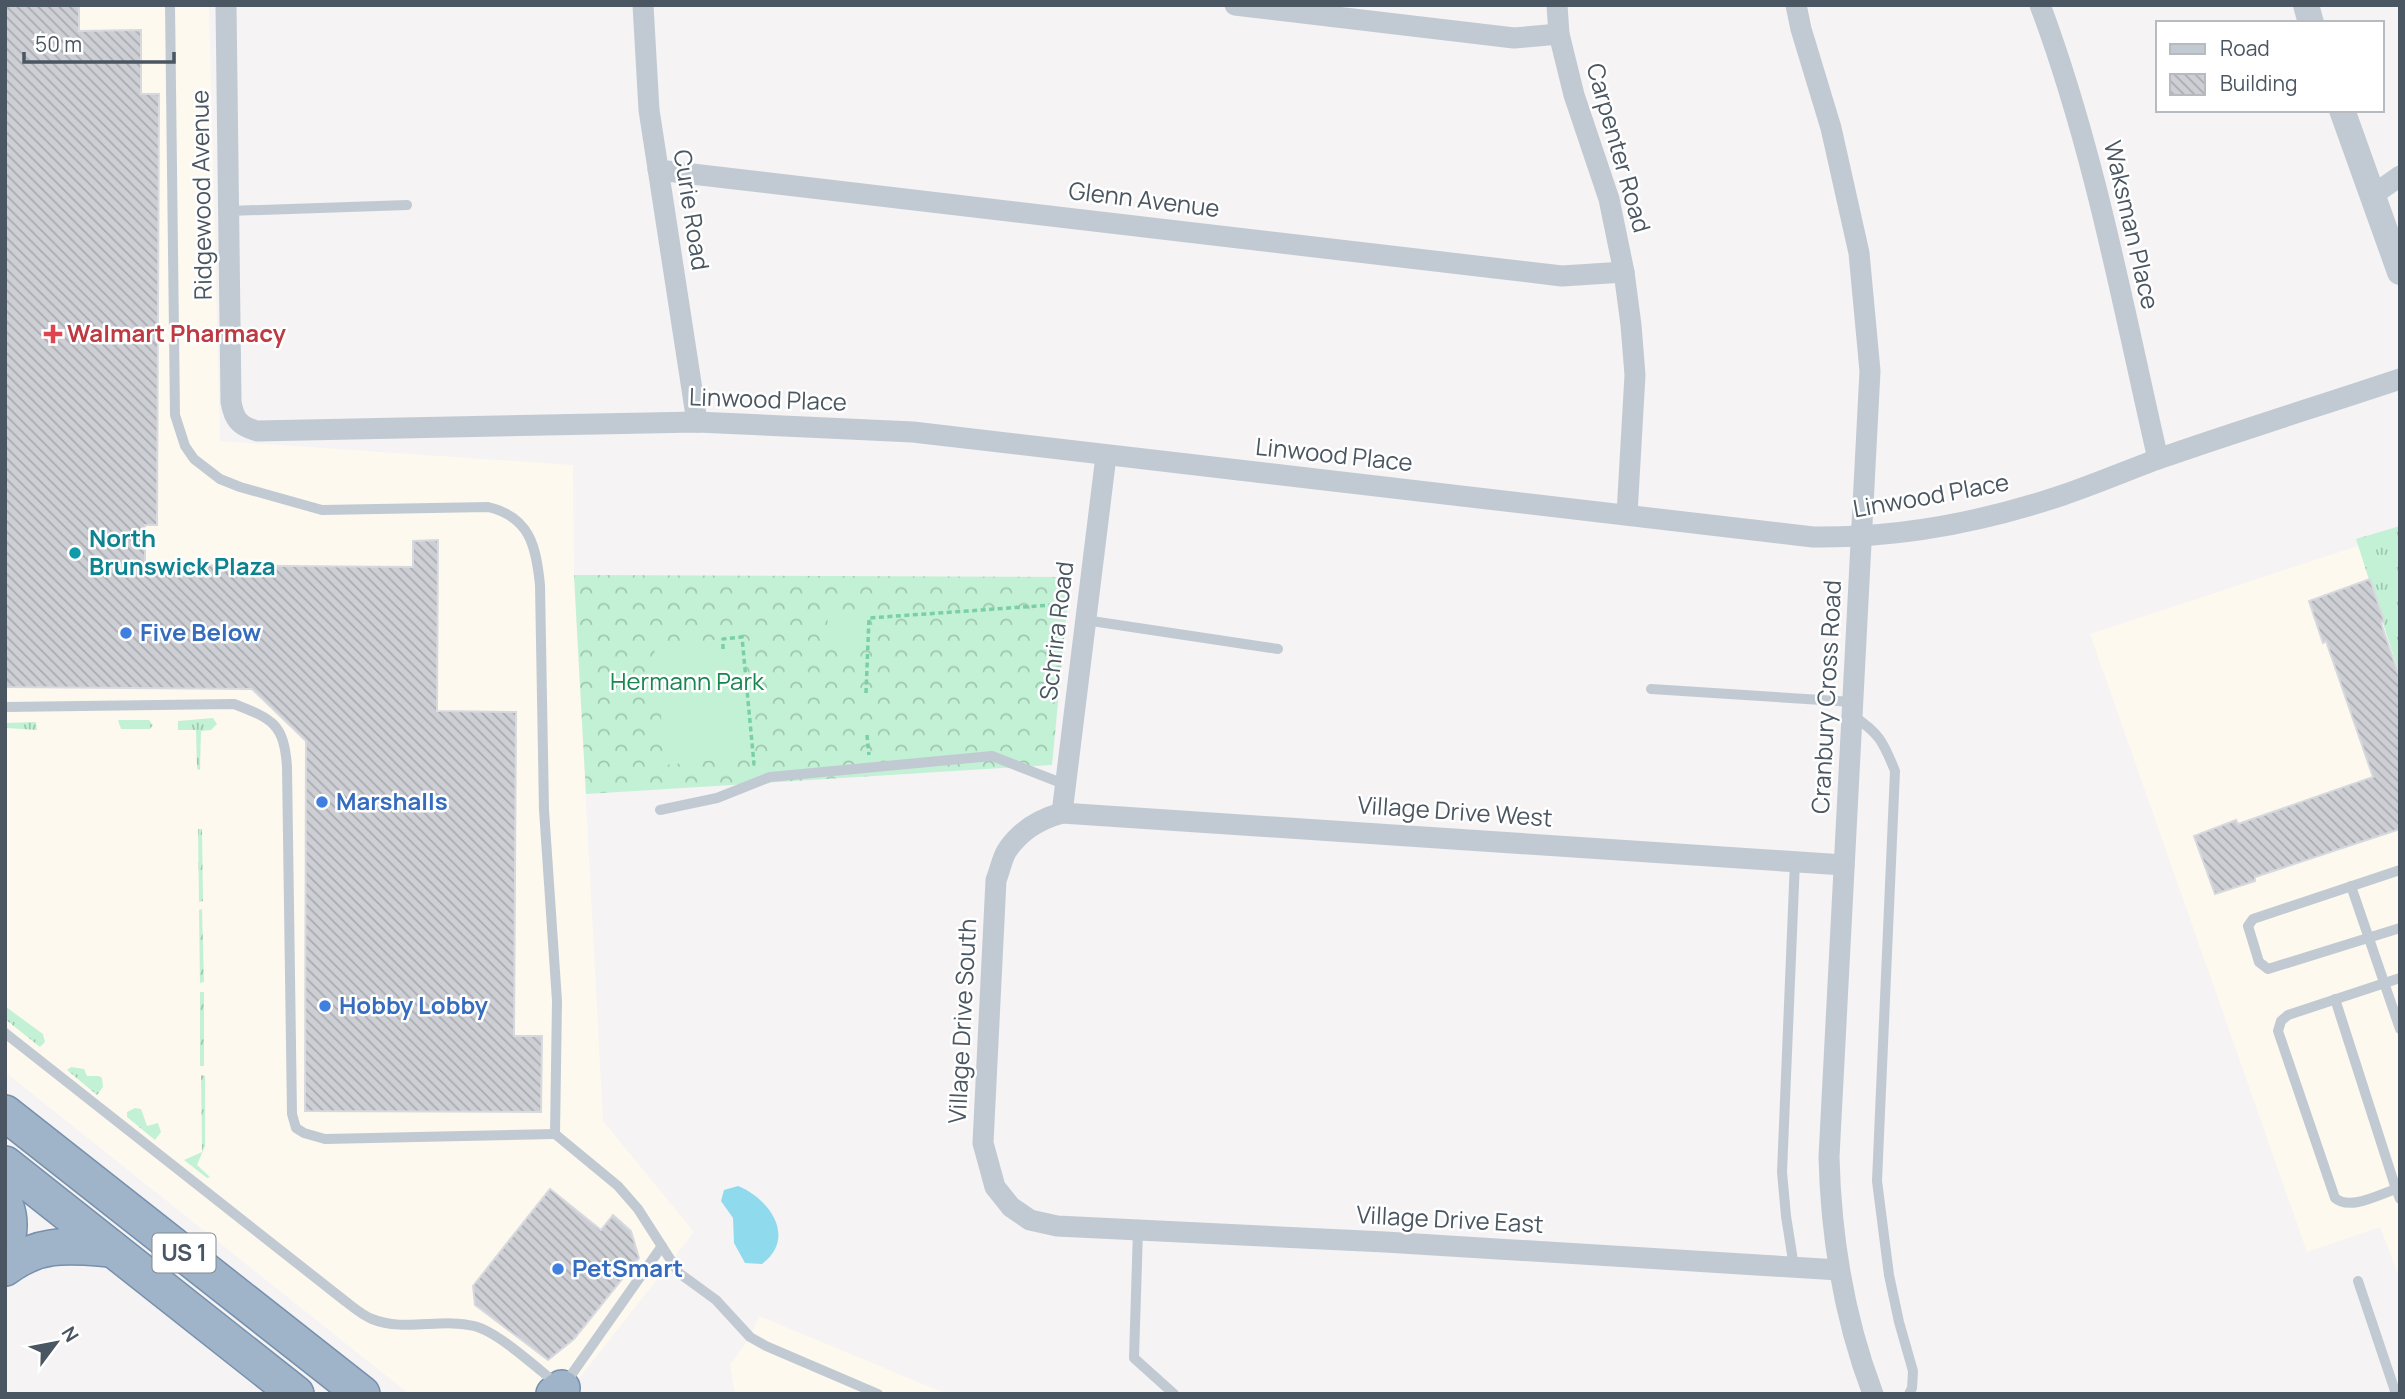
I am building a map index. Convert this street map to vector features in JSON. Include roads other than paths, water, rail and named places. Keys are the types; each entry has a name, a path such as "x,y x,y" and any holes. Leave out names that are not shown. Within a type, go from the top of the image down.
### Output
{"highway":[{"name":"US 1","path":"5,1113 362,1394"},
{"name":"US 1","path":"5,1164 296,1394"},
{"path":"5,1203 9,1227 5,1248"},
{"path":"5,1268 22,1256 43,1248 72,1246 112,1249"},
{"path":"306,1350 387,1394"}],"street":[{"name":"Ridgewood Avenue","path":"226,5 231,402 234,416 240,424"},
{"name":"Curie Road","path":"643,5 645,71 697,422"},
{"path":"1235,5 1514,38 1559,34"},
{"name":"Carpenter Road","path":"1557,5 1559,34 1574,95 1609,199 1624,272 1635,375 1627,514"},
{"name":"Cranbury Cross Road","path":"1796,5 1831,128 1859,253 1870,371 1829,1157 1830,1211 1839,1270 1854,1334 1873,1394"},
{"name":"Waksman Place","path":"2040,5 2064,68 2084,135 2158,459"},
{"path":"2343,112 2400,272"},
{"name":"Glenn Avenue","path":"658,170 1562,276 1624,272"},
{"path":"2373,195 2400,176"},
{"name":"Linwood Place","path":"240,424 257,431 697,422 913,432 1813,537 1861,537 1988,517 2062,495 2158,459 2400,379"},
{"name":"Schrira Road","path":"1062,813 1075,620 1106,456"},
{"name":"Village Drive West","path":"1062,813 1844,864"},
{"name":"Village Drive South","path":"1057,1226 1030,1220 1011,1207 995,1187 983,1143 996,880 1007,850 1042,819 1062,813"},
{"name":"Village Drive East","path":"1057,1226 1839,1270"}],"lane":[{"path":"170,5 175,415 185,446 194,459 220,479 322,510 488,507 506,512 519,521 530,538 538,562 540,585 544,810 557,1001 555,1134"},
{"path":"229,211 407,205"},
{"path":"1075,620 1278,649"},
{"path":"1651,689 1852,708 1886,749 1895,771 1877,1181 1889,1275 1913,1371 1909,1394"},
{"path":"5,707 234,704 258,713 275,725 285,741 287,767 292,1114 296,1128 325,1139 555,1134 618,1186 638,1209 679,1273 716,1300 750,1337 878,1394"},
{"path":"660,810 717,798 771,777 992,756 1064,785"},
{"path":"1794,1267 1783,1172 1795,861"},
{"path":"2400,870 2253,919 2248,926 2259,962 2268,970 2400,928"},
{"path":"2351,886 2400,1028"},
{"path":"2335,999 2398,1194 2351,1203 2340,1202 2335,1198 2278,1025 2284,1017 2335,999 2400,978"},
{"path":"5,1033 373,1320 477,1326 497,1337 558,1392 662,1246"},
{"path":"1138,1230 1134,1358 1174,1394"},
{"path":"2358,1282 2396,1394"}],"water":[{"path":"738,1186 760,1200 775,1220 778,1243 762,1264 745,1263 734,1243 733,1218 721,1201 724,1190"}],"place":[{"name":"Walmart Pharmacy","path":"53,334"},
{"name":"North Brunswick Plaza","path":"75,553"},
{"name":"Five Below","path":"126,633"},
{"name":"Marshalls","path":"322,802"},
{"name":"Hobby Lobby","path":"325,1006"},
{"name":"PetSmart","path":"558,1269"}],"park label":[{"name":"Hermann Park","path":"687,682"}]}
